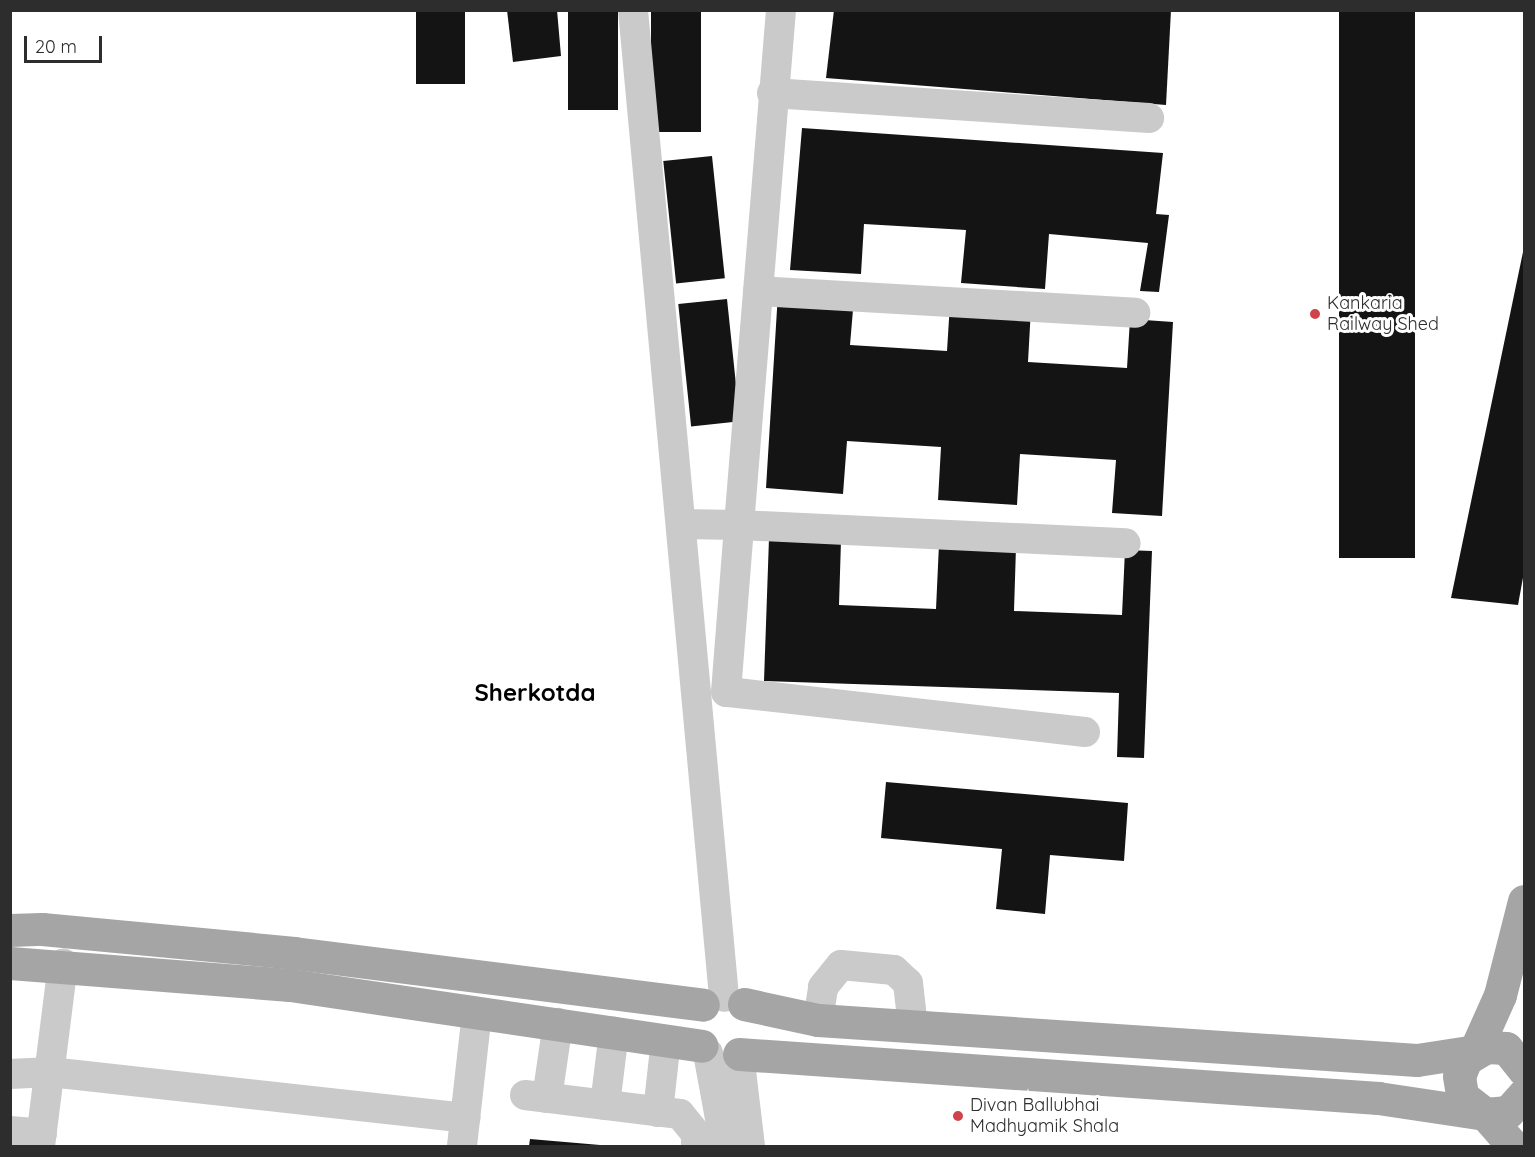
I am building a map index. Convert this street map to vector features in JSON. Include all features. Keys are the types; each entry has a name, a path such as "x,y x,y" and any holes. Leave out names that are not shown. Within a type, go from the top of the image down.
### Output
{"main road":[{"path":"1513,1146 1485,1114 1468,1106 1459,1089 1462,1065 1475,1051 1500,995 1524,901"},
{"path":"10,930 103,935 724,1002 818,1020 1374,1060 1417,1060 1506,1048 1524,1076"},
{"path":"99,967 103,935"},
{"path":"10,963 63,963 290,986 558,1023 666,1040 716,1051 1378,1098 1485,1114 1508,1112 1524,1076 1524,1029"},
{"path":"716,1051 694,1028 724,1002"},
{"path":"716,1051 754,1030 724,1002"}],"street":[{"path":"633,10 724,1002"},
{"path":"781,10 772,93 726,692 1085,732"},
{"path":"772,93 1149,118"},
{"path":"758,291 1135,313"},
{"path":"681,524 1126,543"},
{"path":"10,1131 41,1140 63,963"},
{"path":"818,1020 823,987 841,965 894,970 908,983 913,1027"},
{"path":"10,1074 50,1071 463,1132 477,1012"},
{"path":"558,1023 536,1096 680,1114 690,1122 696,1146"},
{"path":"605,1105 614,1032"},
{"path":"658,1112 666,1040"},
{"path":"716,1051 725,1146"},
{"path":"716,1051 750,1146"}],"building":[{"path":"416,10 465,10 465,84 416,84"},
{"path":"507,10 557,10 561,56 513,62"},
{"path":"568,10 618,10 618,110 568,110"},
{"path":"651,10 701,10 701,132 651,132"},
{"path":"834,10 1171,10 1166,105 826,78"},
{"path":"1339,10 1415,10 1415,558 1339,558"},
{"path":"802,128 1163,153 1156,214 1169,215 1159,292 1140,291 1148,243 1049,234 1045,289 961,283 966,230 864,224 861,274 790,270"},
{"path":"712,156 725,278 676,283 663,161"},
{"path":"1523,252 1524,572 1518,605 1451,598"},
{"path":"778,293 854,298 850,345 947,351 950,303 1031,308 1028,362 1127,368 1130,319 1173,322 1162,516 1112,513 1116,460 1020,454 1017,505 938,500 941,447 847,441 843,494 766,488"},
{"path":"727,299 740,421 691,426 678,304"},
{"path":"769,538 841,541 839,605 936,609 939,544 1016,547 1014,611 1122,615 1125,550 1152,551 1144,758 1117,757 1119,693 764,681"},
{"path":"886,782 1128,803 1124,861 1050,855 1045,914 996,909 1002,849 881,838"},
{"path":"530,1139 600,1145 600,1146 529,1146"}],"place":[{"name":"Kankaria Railway Shed","path":"1315,314"},
{"name":"Divan Ballubhai Madhyamik Shala","path":"958,1116"}],"district":[{"name":"Sherkotda","path":"535,693"}]}
